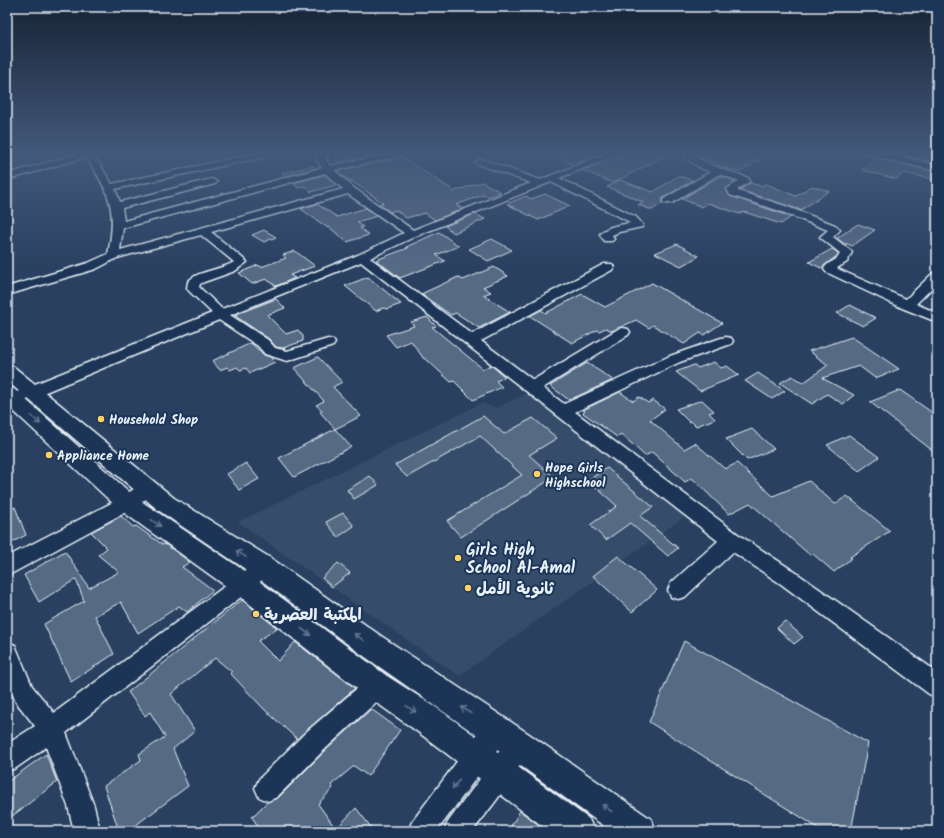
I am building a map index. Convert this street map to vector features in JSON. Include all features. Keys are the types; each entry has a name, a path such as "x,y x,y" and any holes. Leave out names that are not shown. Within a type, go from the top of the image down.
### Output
{"main road":[{"path":"7,371 14,397 243,584 377,686 429,722 577,831"},
{"path":"137,496 201,528 263,567 371,645 518,745 639,831"}],"street":[{"path":"111,191 116,206 118,226 113,256"},
{"path":"116,206 176,191"},
{"path":"118,226 249,191"},
{"path":"7,291 92,266 113,256 346,191"},
{"path":"352,191 412,234"},
{"path":"14,397 221,315 362,257 412,234 520,191"},
{"path":"569,191 632,219 638,225 616,229 606,234 608,239"},
{"path":"668,201 685,191"},
{"path":"733,191 734,193 781,208 831,227 834,230 826,237 846,252 846,256 845,259 831,266 830,269 843,277 937,318"},
{"path":"203,230 240,262 233,267 200,278 194,282 194,288 221,315 263,343 270,351 280,355 287,356 328,343"},
{"path":"362,257 732,541 788,578 937,686"},
{"path":"470,341 608,267"},
{"path":"907,305 937,276"},
{"path":"532,388 623,332"},
{"path":"563,411 675,359 726,341"},
{"path":"7,567 137,496"},
{"path":"678,590 732,541"},
{"path":"7,759 52,729 243,584 263,567"},
{"path":"7,653 24,694 52,729 81,806 87,831"},
{"path":"268,788 314,742 377,686"},
{"path":"421,831 496,730"},
{"path":"457,831 500,774 518,745"}],"shaded area":[{"name":"Girls High School Al-Amal","path":"532,391 688,514 459,676 238,522 482,403 496,408"}],"building":[{"path":"366,191 501,192 488,197 483,195 456,205 463,209 435,220 425,213 406,218 396,210 390,212 379,204 383,203"},
{"path":"617,191 651,191 674,191 663,198 662,203 652,210 638,205 643,202"},
{"path":"695,191 727,191 730,196 791,217 781,224 744,212 740,214 708,203 702,207 682,199"},
{"path":"743,191 784,191 796,196 804,191 829,191 801,210"},
{"path":"545,194 570,206 538,220 507,204 526,196 531,199"},
{"path":"317,204 337,217 366,208 377,216 357,222 363,227 360,228 369,235 347,242 329,227 328,228 301,209"},
{"path":"475,214 485,219 454,233 445,226"},
{"path":"858,224 875,230 852,246 846,243 846,245 837,238"},
{"path":"264,230 276,237 264,242 252,235"},
{"path":"439,232 459,246 436,255 445,261 400,278 376,260 408,248 406,247"},
{"path":"492,239 512,250 488,261 469,249"},
{"path":"677,244 699,256 681,266 655,253"},
{"path":"832,249 838,253 838,255 821,268 809,262"},
{"path":"295,251 315,266 290,275 295,278 276,286 266,279 252,284 239,273 258,265 261,267 286,258 283,255"},
{"path":"494,267 508,276 483,287 491,292 483,295 510,312 479,328 456,313 451,315 421,294 458,277 463,280"},
{"path":"368,277 401,304 376,311 345,286"},
{"path":"652,283 722,323 704,335 700,333 684,344 653,325 649,328 636,320 612,331 606,328 599,331 597,330 572,343 530,316 541,310 546,313 582,294 605,307"},
{"path":"276,299 285,308 267,315 286,334 298,330 303,336 303,341 283,348 276,347 269,339 234,315"},
{"path":"850,305 876,318 863,326 837,313"},
{"path":"427,317 436,326 432,327 483,369 491,365 505,377 496,381 502,387 473,400 454,381 451,382 426,359 424,359 411,341 396,347 386,335 414,326 411,322"},
{"path":"852,337 899,369 875,378 859,366 822,378 854,395 843,404 827,394 812,404 780,383 792,376 803,383 828,365 809,351"},
{"path":"251,343 264,355 270,357 275,362 250,373 246,368 240,370 237,367 230,370 227,367 220,370 212,361"},
{"path":"318,357 342,382 333,387 361,416 335,429 320,412 323,411 316,405 324,401 294,368"},
{"path":"714,362 721,368 727,366 739,375 700,391 676,372 694,365 698,368"},
{"path":"587,363 613,380 569,400 550,386"},
{"path":"758,373 785,391 772,399 745,381"},
{"path":"900,390 937,416 937,454 870,402"},
{"path":"620,392 633,401 639,397 648,403 653,400 665,409 650,420 684,449 695,443 725,469 737,463 773,496 809,481 835,504 847,496 890,531 850,557 852,558 834,572 813,554 811,556 750,503 729,514 692,478 685,482 652,452 645,456 621,434 617,437 583,413 585,411 583,410"},
{"path":"702,400 714,411 709,413 715,419 696,426 691,421 689,422 676,409"},
{"name":"Hope Girls Highschool","path":"483,416 504,434 533,418 557,438 529,455 554,477 461,537 447,521 522,475 480,436 407,477 395,465"},
{"path":"335,429 351,447 294,477 279,458"},
{"path":"752,429 774,449 747,460 726,439"},
{"path":"849,435 879,457 859,471 827,445"},
{"path":"246,463 259,479 239,490 227,474"},
{"path":"607,468 653,507 640,516 678,548 668,556 630,523 606,540 590,525 617,506 588,480"},
{"path":"370,476 378,485 354,499 347,490"},
{"path":"15,507 26,535 7,545 7,511"},
{"path":"343,513 354,526 338,537 326,522"},
{"path":"121,516 133,527 136,526 190,562 182,567 213,590 187,612 179,606 138,633 121,602 95,616 114,654 71,682 44,624 84,601 76,579 39,602 24,575 65,551 89,588 119,572 98,555 107,548 91,532"},
{"path":"618,556 657,590 632,612 593,576"},
{"path":"338,563 350,573 332,587 322,578"},
{"path":"242,600 277,628 258,641 278,661 295,642 355,688 297,739 264,709 230,673 232,672 215,658 171,694 195,731 173,749 188,786 128,831 119,831 104,786 141,760 139,754 165,737 150,712 145,716 128,692"},
{"path":"785,621 803,637 794,644 777,628"},
{"path":"684,641 868,743 851,831 823,831 649,722"},
{"path":"371,709 400,730 368,776 354,766 331,785 333,788 318,804 336,829 356,808 374,831 261,831 252,817 267,802 278,798 324,752"},
{"path":"46,754 57,782 7,820 7,782"},
{"path":"520,811 547,831 517,831 511,826"}],"place":[{"name":"Household Shop","path":"101,419"},
{"name":"Appliance Home","path":"49,455"},
{"name":"Hope Girls Highschool","path":"537,474"},
{"name":"Girls High School Al-Amal","path":"458,558"},
{"name":"ثانوية الأمل","path":"468,588"},
{"name":"المكتبة العصرية","path":"256,614"}]}
